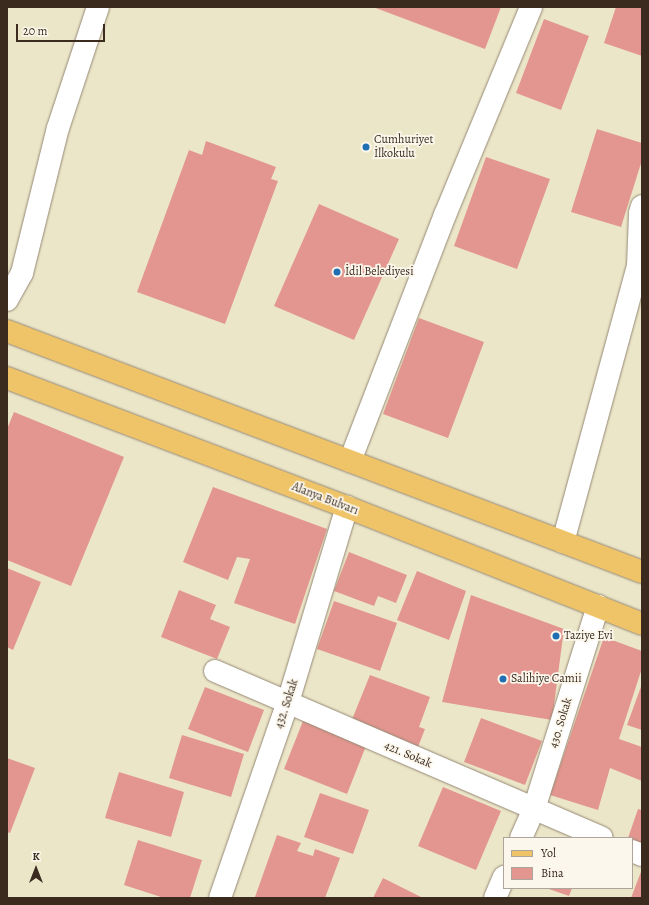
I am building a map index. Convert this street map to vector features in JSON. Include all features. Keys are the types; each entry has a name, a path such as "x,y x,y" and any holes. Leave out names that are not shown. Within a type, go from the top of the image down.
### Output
{"main road":[{"path":"7,331 642,572"},
{"name":"Alanya Bulvarı","path":"7,378 347,507 642,624"}],"street":[{"path":"7,300 22,273 58,128 98,7"},
{"path":"350,461 445,215 531,7"},
{"path":"563,542 638,266 640,213 642,206"},
{"name":"432. Sokak","path":"220,898 288,702 347,507"},
{"name":"430. Sokak","path":"522,837 534,809 598,606"},
{"name":"421. Sokak","path":"215,671 600,837"},
{"path":"495,898 503,880"}],"building":[{"path":"373,7 501,7 485,49"},
{"path":"616,7 642,7 642,56 604,43"},
{"path":"544,19 589,36 561,110 516,93"},
{"path":"597,129 642,143 642,160 621,227 571,212"},
{"path":"206,141 276,167 271,179 278,181 225,324 137,292 189,150 202,155"},
{"path":"486,157 550,179 517,269 454,246"},
{"name":"İdil Belediyesi","path":"319,204 399,239 354,340 274,306"},
{"path":"419,318 484,342 448,438 383,414"},
{"path":"14,412 124,457 71,586 7,560 7,429"},
{"path":"213,487 327,529 295,624 234,603 250,559 237,557 228,580 183,562"},
{"path":"349,552 407,575 396,603 378,596 374,606 334,591"},
{"path":"7,568 41,582 13,650 7,647"},
{"path":"417,571 466,591 449,640 397,620"},
{"path":"179,590 216,605 210,619 230,627 217,659 161,637"},
{"name":"Salihiye Camii","path":"471,595 564,629 552,720 442,702"},
{"path":"334,601 397,623 380,671 317,649"},
{"path":"604,637 642,651 642,668 619,739 642,747 642,781 610,768 598,810 550,795"},
{"path":"370,675 430,697 419,727 425,729 418,747 351,722"},
{"path":"642,684 642,730 627,725"},
{"path":"205,687 264,710 248,752 188,729"},
{"path":"481,718 542,741 525,785 464,762"},
{"path":"303,721 366,746 347,794 284,769"},
{"path":"182,735 244,754 231,797 169,778"},
{"path":"7,758 35,768 10,833 7,832"},
{"path":"119,772 184,792 171,837 105,818"},
{"path":"443,787 501,811 476,870 418,846"},
{"path":"320,793 369,810 353,854 304,837"},
{"path":"638,809 642,810 642,848 633,845 633,837 628,837"},
{"path":"277,835 301,843 297,851 313,856 315,849 340,858 325,898 255,897"},
{"path":"138,840 202,860 190,898 164,898 124,885"},
{"path":"642,869 642,898 631,898"},
{"path":"383,878 423,898 373,898"},
{"path":"549,889 572,889 569,896"}],"place":[{"name":"Cumhuriyet İlkokulu","path":"366,147"},
{"name":"İdil Belediyesi","path":"337,272"},
{"name":"Taziye Evi","path":"556,636"},
{"name":"Salihiye Camii","path":"503,679"}]}
